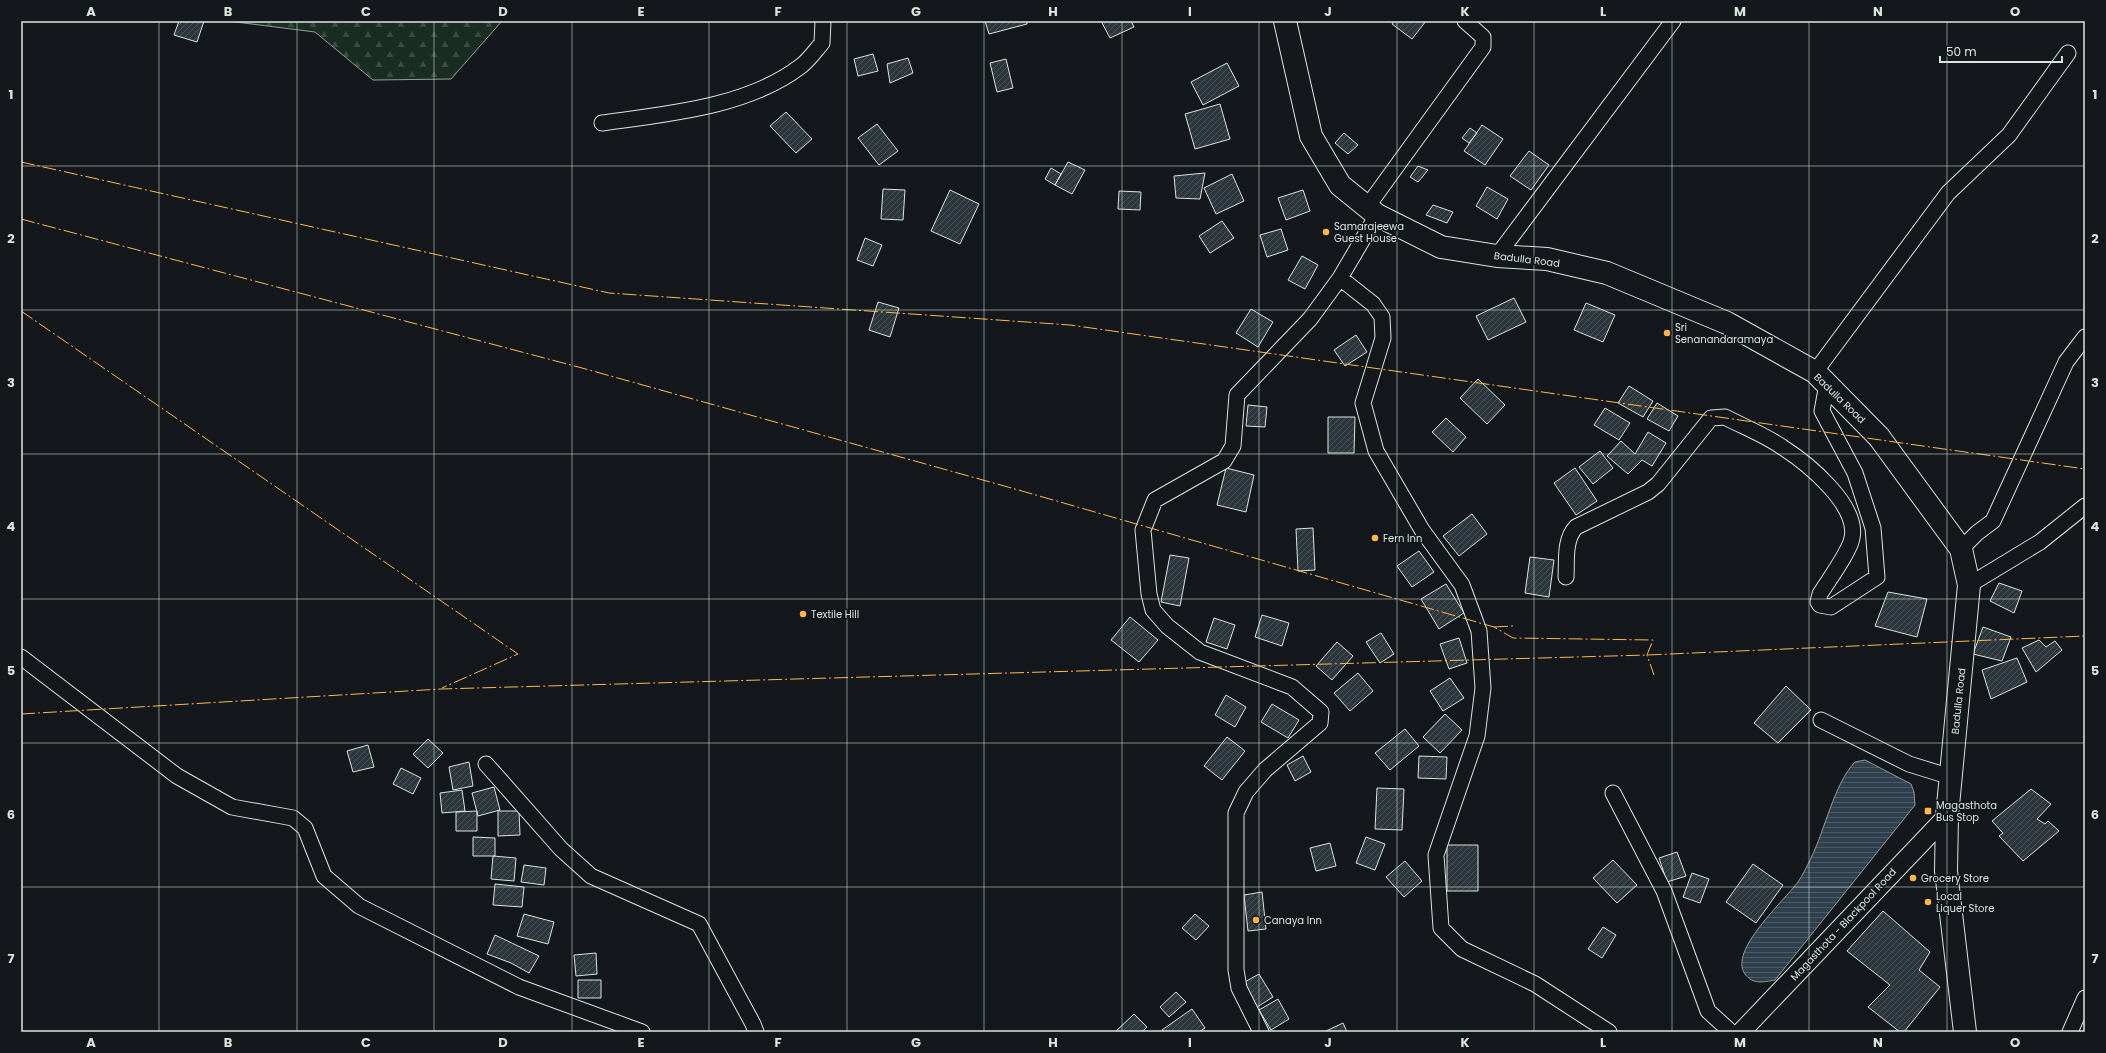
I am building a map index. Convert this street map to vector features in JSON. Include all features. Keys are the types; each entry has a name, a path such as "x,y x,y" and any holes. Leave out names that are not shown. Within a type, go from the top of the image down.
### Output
{"highway":[{"name":"Badulla Road","path":"1285,21 1311,136 1340,185 1372,211 1442,247 1497,256 1547,259 1607,273 1727,323 1821,378 1879,437 1960,549 1969,585 1947,816 1946,871 1965,1032"}],"street":[{"path":"602,123 698,110 770,86 802,65 822,44 823,21"},
{"path":"1261,1032 1239,988 1236,970 1236,812 1246,792 1265,770 1320,724 1321,712 1292,687 1200,652 1167,626 1153,610 1148,594 1143,530 1155,500 1224,461 1233,446 1238,395 1310,319 1340,278 1372,211 1483,47 1483,37 1465,21"},
{"path":"1497,256 1673,21"},
{"path":"1566,577 1568,540 1570,533 1576,527 1648,492 1658,484 1711,418 1725,417 1783,447 1824,480 1841,500 1851,521 1852,538 1820,594 1818,602 1820,605 1831,607 1877,577 1873,528 1855,472 1822,411 1821,378 1948,193 2009,135 2068,53"},
{"path":"1340,278 1373,304 1382,317 1383,338 1363,403 1376,451 1422,530 1462,585 1479,632 1483,688 1477,736 1436,855 1441,928 1462,949 1535,984 1609,1032"},
{"path":"1960,549 1977,533 1993,521 2066,362 2085,336"},
{"path":"1969,585 2040,542 2085,506"},
{"path":"21,657 177,776 232,807 293,818 305,828 324,876 359,906 519,986 642,1032"},
{"path":"1821,720 1909,764 1951,777"},
{"path":"486,764 561,849 591,876 699,924 756,1032"},
{"path":"1613,793 1664,891 1708,1011 1731,1032"},
{"name":"Magasthota - Blackpool Road","path":"1741,1032 1947,816"},
{"path":"2070,1032 2085,998"}],"green space":[{"path":"228,21 502,21 451,79 373,80 315,32"}],"water":[{"path":"1865,760 1911,784 1914,792 1915,805 1775,980 1758,982 1751,980 1745,974 1742,964 1744,953 1760,926 1800,879 1816,847 1841,782 1855,762"}],"building":[{"path":"179,21 204,21 197,42 174,35"},
{"path":"985,21 1027,21 1027,24 989,34"},
{"path":"1101,21 1131,21 1134,27 1110,38"},
{"path":"1394,21 1426,21 1412,39 1392,24"},
{"path":"873,54 878,71 858,76 854,59"},
{"path":"908,58 913,73 890,83 887,64"},
{"path":"1006,59 1013,88 997,92 990,63"},
{"path":"1227,63 1239,86 1203,105 1191,82"},
{"path":"1220,104 1230,139 1195,149 1185,114"},
{"path":"786,112 812,139 796,153 770,126"},
{"path":"877,124 898,151 879,165 858,138"},
{"path":"1482,125 1503,139 1485,165 1464,151"},
{"path":"1470,128 1477,133 1469,143 1462,138"},
{"path":"1344,133 1358,145 1348,154 1335,143"},
{"path":"1529,151 1549,165 1531,190 1510,176"},
{"path":"1068,162 1085,170 1072,194 1055,185"},
{"path":"1418,166 1428,170 1418,182 1410,177"},
{"path":"1051,168 1061,174 1055,185 1045,179"},
{"path":"1205,173 1200,199 1176,198 1174,176"},
{"path":"1232,174 1244,201 1216,214 1204,188"},
{"path":"1487,187 1508,199 1497,219 1476,206"},
{"path":"883,189 905,190 903,220 881,219"},
{"path":"950,190 979,204 960,244 931,231"},
{"path":"1303,190 1310,211 1286,220 1278,198"},
{"path":"1119,191 1141,192 1140,210 1118,209"},
{"path":"1433,205 1453,212 1447,223 1426,215"},
{"path":"1222,221 1234,238 1210,253 1199,236"},
{"path":"1281,229 1288,250 1267,257 1260,235"},
{"path":"865,238 882,245 873,266 857,260"},
{"path":"1302,256 1318,265 1305,289 1288,280"},
{"path":"1514,298 1526,322 1488,340 1476,316"},
{"path":"878,302 899,308 890,337 869,330"},
{"path":"1586,303 1615,315 1603,342 1574,330"},
{"path":"1251,309 1273,322 1258,347 1236,333"},
{"path":"1356,335 1367,352 1345,366 1334,350"},
{"path":"1478,379 1505,405 1487,424 1460,398"},
{"path":"1629,386 1653,401 1643,417 1618,403"},
{"path":"1657,403 1678,416 1669,431 1647,419"},
{"path":"1248,405 1267,407 1265,427 1246,426"},
{"path":"1605,408 1630,423 1619,440 1594,425"},
{"path":"1328,417 1355,417 1354,453 1328,453"},
{"path":"1446,418 1466,437 1453,452 1432,432"},
{"path":"1648,432 1666,443 1652,466 1642,460 1628,474 1607,456 1621,441 1635,454"},
{"path":"1600,451 1613,468 1593,484 1579,467"},
{"path":"1226,468 1254,475 1246,512 1217,505"},
{"path":"1575,468 1597,501 1576,515 1554,483"},
{"path":"1472,514 1487,534 1459,556 1443,536"},
{"path":"1313,528 1315,570 1298,571 1296,529"},
{"path":"1419,551 1434,572 1412,587 1397,566"},
{"path":"1170,555 1189,558 1180,606 1161,602"},
{"path":"1530,557 1554,560 1549,597 1525,593"},
{"path":"1999,583 2022,591 2014,613 1990,601"},
{"path":"1446,584 1464,613 1439,629 1421,599"},
{"path":"1888,592 1927,599 1917,637 1875,626"},
{"path":"1262,615 1289,623 1282,646 1255,637"},
{"path":"1130,617 1158,640 1139,662 1111,640"},
{"path":"1214,618 1235,625 1227,649 1206,642"},
{"path":"1983,627 2011,637 2002,661 1973,654"},
{"path":"1381,633 1394,654 1380,663 1366,642"},
{"path":"1459,638 1467,663 1449,669 1440,644"},
{"path":"2039,640 2046,647 2055,641 2062,650 2036,672 2022,648"},
{"path":"1337,642 1353,656 1332,680 1316,666"},
{"path":"2017,658 2027,682 1991,699 1982,670"},
{"path":"1358,673 1373,691 1350,711 1334,693"},
{"path":"1450,678 1464,698 1443,711 1430,691"},
{"path":"1786,686 1811,710 1778,743 1754,723"},
{"path":"1226,695 1246,707 1235,727 1215,715"},
{"path":"1272,704 1299,720 1288,738 1261,722"},
{"path":"1445,714 1462,730 1440,753 1423,737"},
{"path":"1405,729 1419,746 1390,770 1375,753"},
{"path":"1227,737 1245,751 1222,780 1204,766"},
{"path":"428,739 443,753 428,768 413,754"},
{"path":"368,745 374,767 353,772 347,751"},
{"path":"1303,756 1311,772 1295,781 1287,765"},
{"path":"1419,756 1447,757 1446,779 1418,778"},
{"path":"469,762 473,786 453,790 449,767"},
{"path":"401,768 421,778 413,794 393,784"},
{"path":"494,787 500,810 478,816 472,793"},
{"path":"1377,788 1404,789 1402,830 1375,829"},
{"path":"2031,789 2051,804 2037,819 2045,824 2048,821 2059,831 2023,861 1999,836 2003,833 1992,821"},
{"path":"462,790 465,811 442,813 440,793"},
{"path":"477,811 477,831 456,831 456,812"},
{"path":"498,811 519,811 520,835 498,836"},
{"path":"473,837 495,838 495,856 473,856"},
{"path":"1366,837 1385,844 1375,870 1356,863"},
{"path":"1330,843 1336,866 1316,871 1310,848"},
{"path":"1447,845 1478,845 1478,891 1447,891"},
{"path":"1677,852 1686,876 1667,882 1659,858"},
{"path":"493,856 516,858 514,881 491,879"},
{"path":"1613,860 1637,885 1617,903 1593,878"},
{"path":"1405,861 1422,881 1404,897 1386,877"},
{"path":"1753,864 1783,885 1756,923 1726,902"},
{"path":"524,865 546,868 544,885 521,882"},
{"path":"1692,873 1709,879 1700,903 1683,897"},
{"path":"495,884 524,887 522,907 493,905"},
{"path":"1262,892 1266,929 1248,931 1244,895"},
{"path":"1883,911 1930,952 1919,970 1940,987 1904,1032 1900,1032 1868,1007 1890,985 1847,951"},
{"path":"524,914 554,922 548,944 517,936"},
{"path":"1195,914 1209,926 1196,940 1182,928"},
{"path":"1603,927 1616,935 1602,958 1588,949"},
{"path":"495,935 539,956 529,973 511,963 487,954"},
{"path":"596,953 597,974 576,976 574,955"},
{"path":"1259,974 1273,997 1257,1007 1243,983"},
{"path":"578,980 601,980 601,998 578,998"},
{"path":"1176,992 1186,1002 1169,1017 1160,1007"},
{"path":"1278,999 1289,1019 1271,1030 1259,1010"},
{"path":"1192,1009 1205,1028 1199,1032 1163,1032 1162,1030"},
{"path":"1134,1014 1147,1027 1142,1032 1115,1032"},
{"path":"1343,1023 1347,1032 1324,1032"}],"power":[{"path":"21,162 609,293 1070,325 2085,469"},
{"path":"21,219 582,368 1015,489 1494,627 1513,638 1653,640 1647,655 1654,675"},
{"path":"21,311 518,654 442,688"},
{"path":"1494,627 1513,626"},
{"path":"21,714 441,689 1647,655 2085,636"}],"place":[{"name":"Samarajeewa Guest House","path":"1326,232"},
{"name":"Sri Senanandaramaya","path":"1667,333"},
{"name":"Fern Inn","path":"1375,538"},
{"name":"Textile Hill","path":"803,614"},
{"name":"Magasthota Bus Stop","path":"1928,811"},
{"name":"Grocery Store","path":"1913,878"},
{"name":"Local Liquer Store","path":"1928,902"},
{"name":"Canaya Inn","path":"1256,920"}]}
